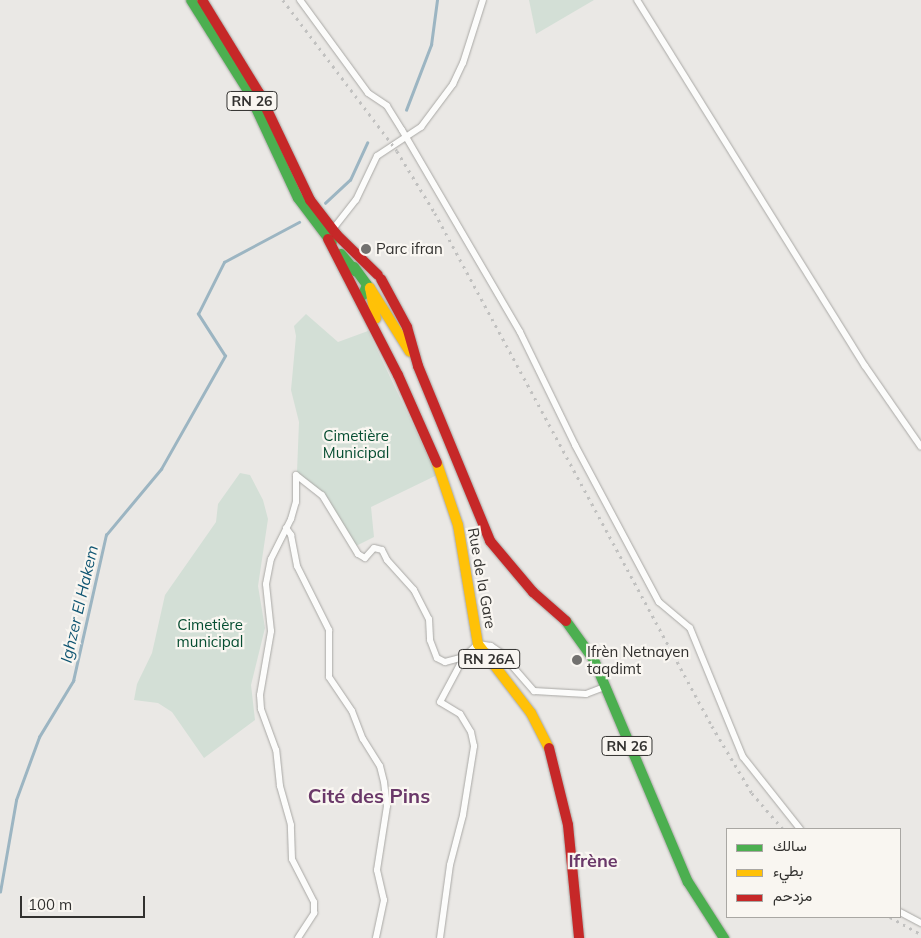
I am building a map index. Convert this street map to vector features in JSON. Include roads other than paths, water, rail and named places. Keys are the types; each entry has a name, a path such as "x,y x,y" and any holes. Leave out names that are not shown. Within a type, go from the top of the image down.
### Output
{"main road":[{"name":"RN 26","path":"191,0 248,91 307,203 333,234 380,277 407,327 418,366 490,541 511,569 533,592 562,614 580,636 594,660 688,882 724,938"},
{"name":"RN 26","path":"202,0 255,85 307,203"},
{"path":"333,234 353,276 368,287 384,307 418,366"},
{"name":"Rue de la Gare","path":"353,276 364,306 398,375 444,478 458,525 478,644 531,714 547,740 568,825 577,892 579,938"},
{"path":"368,287 378,288 380,277"},
{"path":"364,306 368,287"},
{"path":"368,287 373,310 398,375"}],"street":[{"path":"300,0 368,93 387,106 520,332 575,445 659,602 690,628 744,757 799,828"},
{"path":"333,234 356,200 376,156 406,138 430,116 453,84 463,63 483,0"},
{"path":"637,0 860,358 921,447"},
{"path":"298,938 314,913 314,902 292,858 291,825 280,786 276,750 261,709 260,695 271,631 266,584 271,559 296,502 296,475 322,495 358,554 365,558 374,548 382,550 387,560 414,590 429,619 430,640 437,658 445,662 464,657"},
{"path":"286,528 291,535 297,566 329,630 329,677 352,711 363,739 380,766 384,782 387,806 377,870 384,900 376,938"},
{"path":"440,938 450,865 463,815 474,746 472,732 460,714 440,702 464,657 478,644 491,646 500,652 534,691 586,694 604,687"},
{"path":"901,913 921,923"}],"waterway":[{"name":"Ighzer El Hakem","path":"406,110 431,45 437,0"},
{"name":"Ighzer El Hakem","path":"325,203 350,180 367,143"},
{"name":"Ighzer El Hakem","path":"0,892 16,800 39,737 73,681 106,535 161,469 225,356 198,314 224,262 299,222"}],"railway":[{"path":"283,0 397,151 435,213 712,726 752,793 782,828"},
{"path":"892,918 921,934"}],"place":[{"name":"Parc ifran","path":"366,249"},
{"name":"Ifrèn Netnayen taqdimt","path":"577,660"}],"district":[{"name":"Cité des Pins","path":"369,795"},
{"name":"Ifrène","path":"593,861"}],"park label":[{"name":"Cimetière Municipal","path":"356,444"},
{"name":"Cimetière municipal","path":"210,632"}]}
